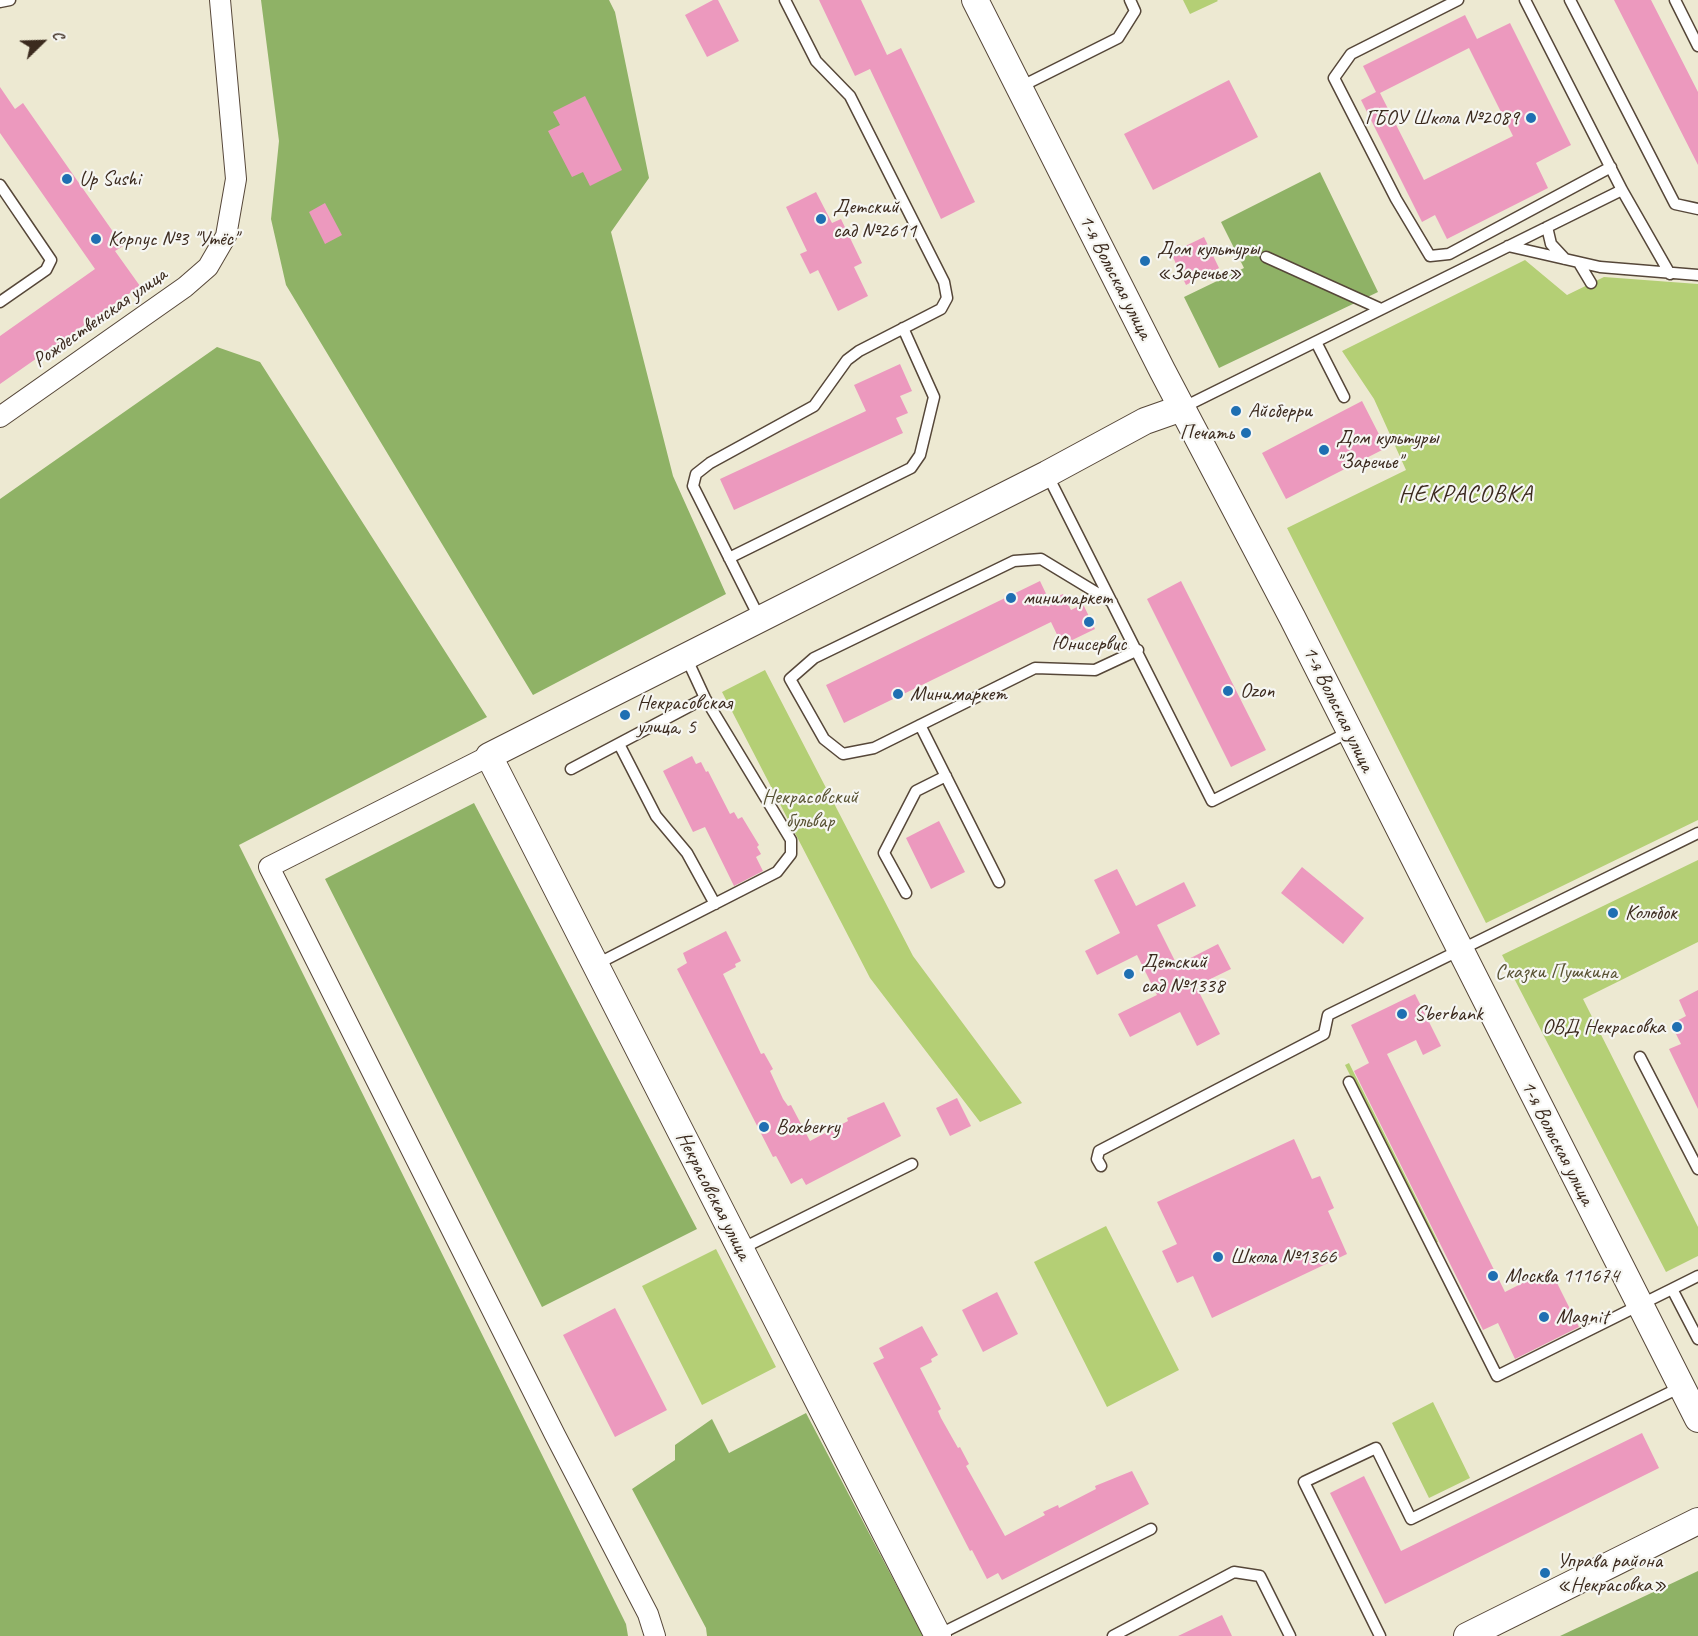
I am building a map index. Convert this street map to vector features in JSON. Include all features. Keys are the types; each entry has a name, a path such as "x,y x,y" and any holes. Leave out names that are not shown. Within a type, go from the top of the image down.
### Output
{"street":[{"name":"Рождественская улица","path":"0,417 185,287 208,267 226,236 236,179 220,0"},
{"name":"1-я Вольская улица","path":"975,0 1698,1419"},
{"path":"655,1636 648,1614 555,1435 269,867 1047,474 1145,421 1182,408"},
{"name":"Некрасовская улица","path":"489,756 938,1636"},
{"path":"1467,1636 1698,1521"}],"lane":[{"path":"0,2 10,0"},
{"path":"760,619 693,486 696,474 710,463 814,406 847,360 941,309 947,298 944,282 850,96 816,61 785,0"},
{"path":"1020,87 1118,38 1135,11 1130,0"},
{"path":"1458,0 1352,54 1334,78 1396,199 1430,256 1449,254 1611,167"},
{"path":"1525,0 1622,190 1670,274"},
{"path":"1570,0 1675,204 1698,209"},
{"path":"1675,0 1698,46"},
{"path":"0,185 51,260 46,270 0,302"},
{"path":"1182,408 1622,190"},
{"path":"1547,227 1551,244 1566,260"},
{"path":"1508,246 1600,267 1698,275"},
{"path":"1266,257 1381,309"},
{"path":"1580,263 1591,283"},
{"path":"729,558 911,468 920,455 934,397 903,328"},
{"path":"1316,342 1344,397"},
{"path":"1047,474 1138,650 1212,801 1349,732"},
{"path":"1112,602 1041,560 1014,561 814,658 790,679 824,739 843,754 874,748 1035,668 1095,670 1138,650"},
{"path":"595,965 777,872 791,854 790,840 705,698 686,657"},
{"path":"571,769 705,698"},
{"path":"920,725 999,882"},
{"path":"619,744 656,816 687,853 715,904"},
{"path":"906,893 884,853 916,791 946,776"},
{"path":"1101,1166 1097,1159 1099,1151 1323,1034 1328,1015 1698,833"},
{"path":"1640,1057 1698,1169"},
{"path":"1349,1082 1497,1376 1698,1276"},
{"path":"740,1249 912,1164"},
{"path":"1672,1289 1698,1339"},
{"path":"1380,1636 1304,1482 1376,1448 1412,1519 1681,1386"},
{"path":"938,1636 1150,1529"},
{"path":"1113,1636 1234,1572 1260,1576 1290,1636"}],"green space":[{"path":"261,0 609,0 615,12 649,178 611,232 673,476 726,594 533,695 286,285 271,219 279,141"},
{"path":"1183,0 1217,0 1218,1 1190,14"},
{"path":"1320,172 1378,292 1219,368 1184,297 1244,268 1221,222"},
{"path":"1525,260 1567,295 1604,277 1698,284 1698,820 1486,923 1287,528 1406,470 1374,399 1342,351"},
{"path":"217,347 260,362 487,717 239,845 626,1624 628,1636 0,1636 0,499"},
{"name":"Некрасовский бульвар","path":"765,670 913,956 1022,1103 980,1122 870,978 722,692"},
{"path":"474,803 697,1229 542,1307 325,879"},
{"name":"Сказки Пушкина","path":"1698,860 1698,942 1583,999 1698,1227 1698,1256 1666,1272 1502,955"},
{"path":"1349,1063 1438,1242 1434,1244 1345,1065"},
{"path":"1106,1226 1179,1370 1107,1407 1034,1262"},
{"path":"716,1249 776,1367 702,1405 642,1286"},
{"path":"1433,1402 1470,1478 1429,1498 1392,1423"},
{"path":"806,1413 923,1636 707,1636 706,1628 632,1489 675,1460 675,1445 712,1419 729,1453"},
{"path":"1698,1571 1698,1636 1560,1636"}],"building":[{"path":"713,0 718,0 739,41 707,57 685,15"},
{"path":"819,0 861,0 887,55 901,48 975,202 941,219 870,69 855,76"},
{"path":"1614,0 1651,0 1698,92 1698,165"},
{"name":"ГБОУ Школа №2089","path":"1465,15 1477,39 1510,23 1571,145 1536,163 1548,188 1447,239 1435,215 1422,222 1361,100 1376,92 1363,66","holes":["1469,48 1513,136 1424,180 1380,93"]},
{"path":"1229,80 1258,137 1153,190 1124,134"},
{"name":"Корпус №3 \"Утёс\"","path":"0,87 15,109 23,103 123,246 115,251 140,286 0,384 0,336 95,269 0,133"},
{"path":"585,96 622,170 590,186 583,172 572,177 548,131 560,125 553,112"},
{"path":"816,192 832,223 841,219 862,263 854,267 868,296 838,311 818,270 810,274 800,254 807,251 786,207"},
{"path":"325,203 342,235 325,244 309,212"},
{"path":"1204,237 1219,268 1186,285 1171,253"},
{"path":"900,364 912,391 900,396 908,413 896,418 903,433 734,510 720,479 866,411 854,385"},
{"name":"Дом культуры \"Заречье\"","path":"1362,401 1386,448 1286,499 1262,453"},
{"path":"1040,581 1049,600 1063,594 1071,610 1083,604 1095,629 1062,645 1051,622 844,723 826,685"},
{"path":"1181,581 1266,750 1231,767 1147,599"},
{"path":"692,756 696,764 701,762 706,772 708,771 730,814 734,812 738,819 742,817 759,845 757,847 761,854 756,857 763,871 734,886 705,827 693,832 663,771"},
{"path":"939,821 965,872 931,889 906,838"},
{"path":"1302,867 1364,918 1343,944 1281,893"},
{"path":"1117,869 1136,906 1184,882 1196,906 1157,925 1177,965 1218,944 1231,969 1196,986 1220,1034 1197,1046 1180,1012 1130,1037 1118,1014 1157,995 1137,955 1097,975 1085,951 1120,933 1094,880"},
{"path":"726,931 741,961 735,964 736,967 723,974 761,1054 764,1053 773,1069 770,1071 783,1099 788,1106 791,1105 810,1141 848,1121 847,1118 884,1102 901,1136 806,1185 802,1178 791,1184 776,1156 773,1157 677,969 687,963 683,953"},
{"path":"1698,990 1698,1109 1669,1049 1681,1044 1671,1024 1686,1016 1679,1000"},
{"path":"1415,994 1441,1046 1423,1055 1416,1040 1387,1054 1505,1292 1550,1269 1579,1327 1515,1359 1498,1323 1483,1330 1354,1071 1369,1063 1351,1025"},
{"path":"957,1098 971,1126 950,1136 936,1108"},
{"path":"1294,1139 1312,1179 1320,1176 1334,1208 1328,1211 1347,1254 1212,1318 1193,1276 1177,1283 1162,1251 1177,1244 1157,1202"},
{"path":"997,1292 1018,1334 983,1352 962,1310"},
{"path":"615,1308 667,1410 615,1437 563,1335"},
{"path":"922,1326 938,1355 931,1359 932,1362 920,1368 941,1409 938,1411 941,1418 958,1448 960,1447 969,1464 966,1466 1005,1536 1045,1515 1043,1512 1058,1505 1059,1508 1096,1489 1095,1486 1132,1471 1149,1504 1002,1580 998,1573 987,1579 972,1550 970,1551 873,1363 884,1358 879,1348"},
{"path":"1642,1433 1659,1468 1385,1604 1330,1493 1364,1476 1401,1551"},
{"path":"1222,1615 1232,1636 1178,1636"}],"place":[{"name":"ГБОУ Школа №2089","path":"1531,118"},
{"name":"Up Sushi","path":"67,179"},
{"name":"Детский сад №2611","path":"821,219"},
{"name":"Корпус №3 \"Утёс\"","path":"96,239"},
{"name":"Дом культуры «Заречье»","path":"1145,261"},
{"name":"Айсберри","path":"1236,411"},
{"name":"Печать","path":"1246,433"},
{"name":"Дом культуры \"Заречье\"","path":"1324,450"},
{"name":"минимаркет","path":"1011,598"},
{"name":"Юнисервис","path":"1089,622"},
{"name":"Ozon","path":"1228,691"},
{"name":"Минимаркет","path":"898,694"},
{"name":"Некрасовская улица, 5","path":"625,715"},
{"name":"Колобок","path":"1613,913"},
{"name":"Детский сад №1338","path":"1129,974"},
{"name":"Sberbank","path":"1402,1014"},
{"name":"ОВД Некрасовка","path":"1677,1027"},
{"name":"Boxberry","path":"764,1127"},
{"name":"Школа №1366","path":"1218,1257"},
{"name":"Москва 111674","path":"1493,1276"},
{"name":"Magnit","path":"1544,1317"},
{"name":"Управа района «Некрасовка»","path":"1545,1573"}],"district":[{"name":"НЕКРАСОВКА","path":"1466,495"}]}
